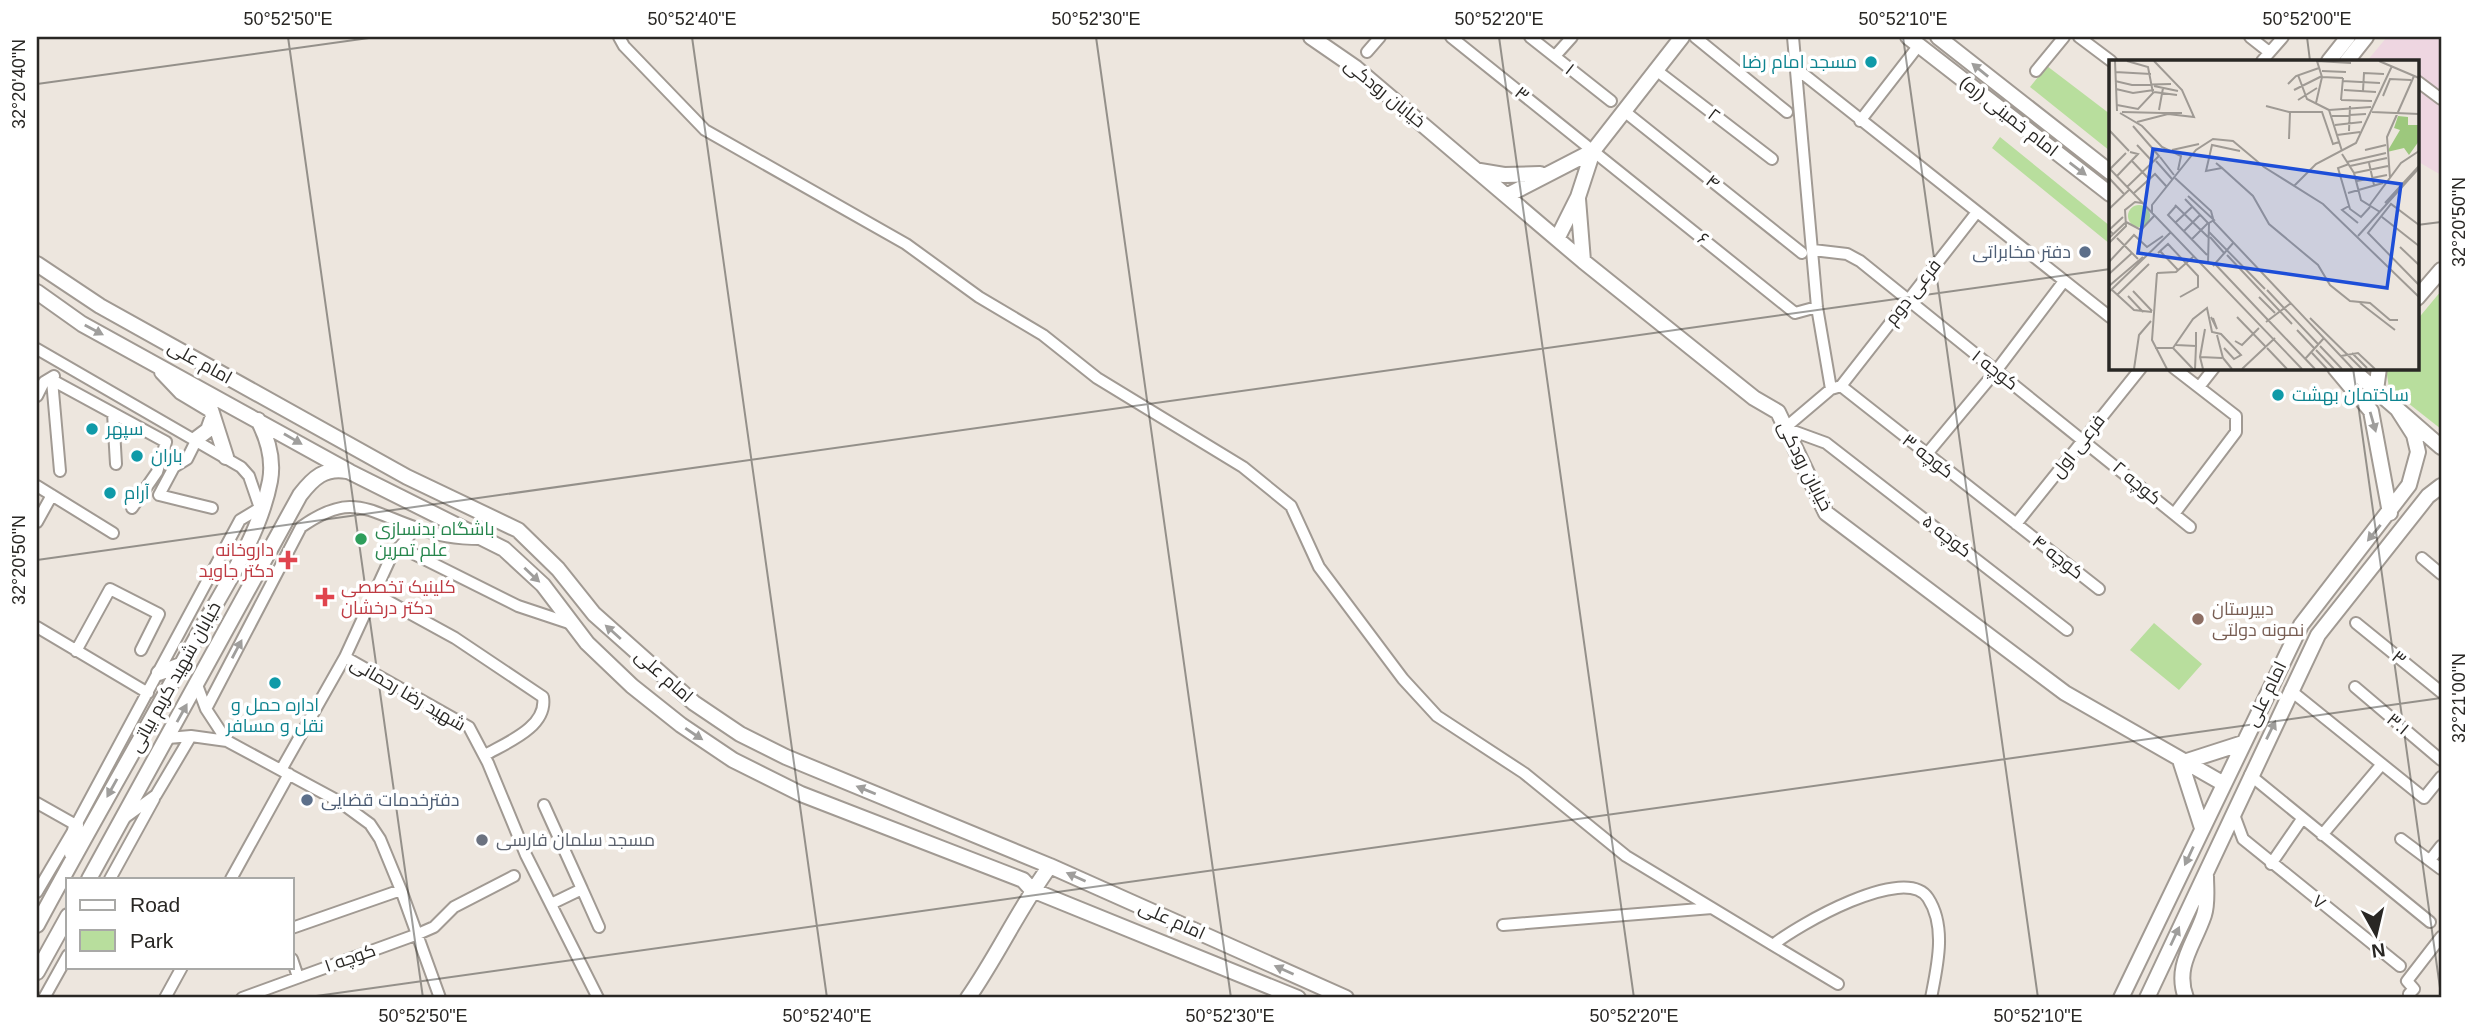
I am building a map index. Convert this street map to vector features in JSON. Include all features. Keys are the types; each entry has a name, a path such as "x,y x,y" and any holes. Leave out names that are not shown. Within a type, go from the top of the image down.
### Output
{"main road":[{"name":"خیابان رودکی","path":"1311,37 1356,68 1583,261 1754,398 1778,412 1826,513 2064,694 2181,763 2224,785"},
{"path":"1558,237 1578,197 1593,151 1682,37"},
{"path":"2330,60 2348,37"},
{"path":"2348,60 2366,37"},
{"name":"امام خمینی (ره)","path":"1941,38 2109,171"},
{"name":"امام خمینی (ره)","path":"1913,41 2109,193"},
{"path":"1508,195 1593,151"},
{"path":"1478,170 1521,176 1548,174"},
{"path":"1578,197 1583,261"},
{"name":"امام علی","path":"37,264 100,306 395,470 518,530 558,569 594,614 694,703 740,734 786,757 1050,866 1346,998"},
{"path":"2418,297 2441,270"},
{"name":"امام علی","path":"37,292 82,324 258,418 350,472 505,549 542,585 572,624 632,686 681,726 733,760 801,794 1023,880 1032,890 1298,998"},
{"path":"152,361 181,392 212,413 226,457"},
{"path":"2335,369 2371,411 2390,513"},
{"path":"2344,369 2356,373 2441,447"},
{"path":"2376,390 2379,369"},
{"name":"امام علی","path":"2121,998 2301,625 2409,485 2418,453 2414,435 2398,410"},
{"path":"196,439 208,430 212,413"},
{"name":"خیابان شهید کریم بیاتی","path":"37,925 223,590 260,508 270,482 271,461 268,438 258,418"},
{"name":"خیابان شهید کریم بیاتی","path":"90,878 310,483 334,468 350,472"},
{"path":"2409,485 2416,481 2424,483 2428,496"},
{"name":"امام علی","path":"2147,998 2318,635 2428,496 2441,486"},
{"path":"505,549 518,530"},
{"path":"223,590 242,602"},
{"path":"159,673 183,664"},
{"path":"2202,828 2181,763 2242,743"},
{"path":"70,863 76,826"},
{"path":"968,998 999,955 1032,890 1050,866"},
{"path":"2186,998 2180,980 2181,969 2205,913 2206,870"},
{"path":"38,967 66,919"}],"street":[{"path":"619,37 624,46 705,130 906,244 979,297 1043,335 1097,378 1243,467 1291,506 1319,567 1403,679 1437,716 1524,773 1626,856 1838,984"},
{"path":"1367,52 1380,37"},
{"name":"۳","path":"1451,37 1593,151"},
{"name":"۱","path":"1530,37 1611,101"},
{"path":"1555,56 1572,37"},
{"path":"1695,37 1787,112"},
{"path":"1785,428 1836,387 1817,307 1808,252 1793,37"},
{"path":"2036,71 2064,37"},
{"path":"2079,37 2110,60"},
{"path":"2250,37 2266,57 2283,37"},
{"path":"1860,121 1913,41"},
{"path":"1797,69 2109,316"},
{"name":"۲","path":"1656,71 1772,159"},
{"path":"2418,82 2441,99"},
{"name":"۴","path":"1624,111 1808,252"},
{"name":"۶","path":"1593,151 1795,313 1817,307"},
{"name":"فرعی دوم","path":"1836,387 1977,212"},
{"path":"1808,252 1847,254 1860,261 1906,300"},
{"path":"1926,455 1996,371 2064,281"},
{"name":"کوچه ۱","path":"1906,300 2084,439"},
{"path":"37,349 226,457 249,476 260,508 240,520 76,826 37,892"},
{"path":"60,364 52,380 60,471"},
{"name":"فرعی اول","path":"2016,524 2140,369"},
{"path":"2174,514 2236,432 2236,416 2175,369"},
{"path":"2199,387 2213,369"},
{"path":"37,396 44,382 52,380 166,442 157,472 132,508"},
{"name":"کوچه ۳","path":"1836,387 2016,524"},
{"path":"113,413 116,464"},
{"name":"کوچه ۵","path":"1785,428 1826,443 2067,630"},
{"path":"196,439 187,459 174,467 159,495 212,508"},
{"name":"کوچه ۲","path":"2084,439 2190,527"},
{"path":"37,486 113,533"},
{"path":"37,522 52,495"},
{"path":"206,709 301,527 333,509 350,507 372,509 416,528 443,535 485,539"},
{"name":"کوچه ۴","path":"2016,524 2099,589"},
{"path":"345,657 391,557 416,528"},
{"path":"401,547 518,606 572,624"},
{"path":"2422,558 2441,574"},
{"path":"76,651 110,589 159,614 141,650"},
{"path":"373,593 454,638 543,697 544,705 538,721 485,755"},
{"name":"۳","path":"2357,623 2441,692"},
{"path":"37,628 148,693"},
{"name":"شهید رضا رحمانی","path":"232,878 345,657 468,727 485,755 526,855 598,998"},
{"path":"197,685 206,709 227,741"},
{"name":"۳.۱","path":"2355,687 2441,760"},
{"path":"2290,690 2424,798 2441,777"},
{"path":"168,738 191,736 227,741 340,802 370,824 380,838 401,890 440,998"},
{"path":"111,878 191,736"},
{"path":"2322,835 2382,764"},
{"path":"2250,775 2430,922"},
{"path":"123,819 156,795"},
{"path":"37,803 76,826"},
{"path":"544,804 599,927"},
{"name":"۷","path":"2233,811 2243,839 2400,966"},
{"path":"2271,864 2302,819"},
{"path":"2401,839 2441,869"},
{"path":"2430,860 2441,846"},
{"name":"کوچه ۱","path":"242,998 270,994 298,976 434,927 454,907 514,876"},
{"path":"1773,945 1830,910 1859,898 1896,887 1914,889 1927,895 1935,912 1938,930 1939,950 1931,998"},
{"path":"551,904 582,889"},
{"path":"294,927 401,890"},
{"path":"1503,925 1712,908"},
{"path":"2412,998 2409,994 2414,989 2407,981 2441,937"},
{"path":"2430,951 2441,958"},
{"path":"44,998 66,959"},
{"path":"294,965 298,976"},
{"path":"164,998 181,968"}],"shaded area":[{"path":"2387,37 2441,37 2441,175 2418,162 2418,60 2368,60"}],"green space":[{"path":"2047,66 2109,113 2109,150 2030,87"},
{"path":"2000,137 2109,225 2109,243 1992,148"},
{"path":"2441,291 2441,429 2389,388 2386,369 2418,369 2418,319"},
{"path":"2154,623 2202,664 2179,690 2130,650"}],"place":[{"name":"مسجد امام رضا","path":"1871,62"},
{"name":"دفتر مخابراتی","path":"2085,252"},
{"name":"ساختمان بهشت","path":"2278,395"},
{"name":"سپهر","path":"92,429"},
{"name":"باران","path":"137,456"},
{"name":"آرام","path":"110,493"},
{"name":"باشگاه بدنسازی علم تمرین","path":"361,539"},
{"name":"داروخانه دکتر جاوید","path":"288,560"},
{"name":"کلینیک تخصصی دکتر درخشان","path":"325,597"},
{"name":"دبیرستان نمونه دولتی","path":"2198,619"},
{"name":"اداره حمل و نقل و مسافر","path":"275,683"},
{"name":"دفترخدمات قضایی","path":"307,800"},
{"name":"مسجد سلمان فارسی","path":"482,840"}]}
